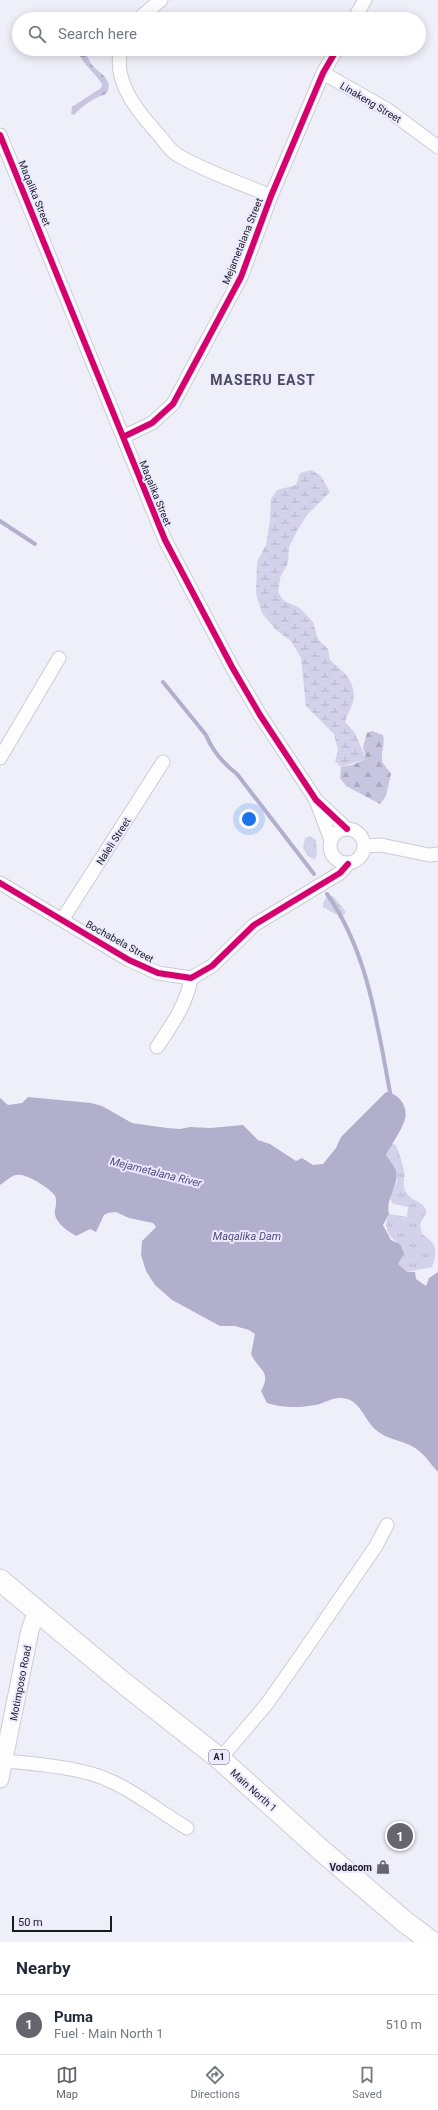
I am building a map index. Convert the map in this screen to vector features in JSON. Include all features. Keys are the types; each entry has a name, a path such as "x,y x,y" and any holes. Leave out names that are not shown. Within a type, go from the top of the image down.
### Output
{"main road":[{"name":"Main North 1","path":"0,1580 220,1759 321,1850 405,1922 432,1942"}],"street":[{"path":"146,12 161,0"},
{"path":"358,12 365,0"},
{"path":"119,56 120,70 128,94 147,121 179,157 271,196"},
{"name":"Mejametalana Street","path":"123,436 152,423 173,404 241,277 271,196 323,73 333,56"},
{"name":"Linakeng Street","path":"323,73 388,110 438,147"},
{"name":"Maqalika Street","path":"0,135 165,540 232,667 293,768 316,800 346,829"},
{"path":"0,758 59,658"},
{"name":"Naleli Street","path":"62,920 164,762"},
{"name":"Maqalika Street","path":"316,800 331,840"},
{"path":"322,883 331,864 330,844 331,840 337,832 346,829 352,830 361,836 364,846 362,856 353,863 348,864 338,862 331,854"},
{"path":"364,846 381,845 433,854 438,865"},
{"path":"157,1047 173,1023 189,992 191,978 212,966 254,925 340,873 348,864"},
{"name":"Bochabela Street","path":"0,883 129,960 158,973 191,978"},
{"path":"220,1759 266,1705 376,1546 387,1524"},
{"name":"Motimposo Road","path":"0,1779 30,1630 37,1611"},
{"path":"3,1761 67,1770 105,1778 130,1791 187,1828"}],"green space":[{"path":"80,56 87,56 92,65 104,76 109,86 106,94 89,102 74,115 71,114 72,107 101,88 102,84"},
{"path":"311,470 321,476 330,492 307,515 297,531 289,547 288,563 280,578 278,592 284,601 300,608 313,622 318,639 328,649 330,660 344,673 351,683 354,695 353,702 345,722 355,733 366,759 341,767 335,761 338,750 334,734 306,706 301,658 291,641 276,630 262,613 256,593 257,562 266,545 270,520 271,499 277,490 296,485 300,473"},
{"path":"372,731 383,735 384,742 382,760 391,774 386,796 380,804 346,786 340,778 341,767 352,765 366,759 363,747 367,733"},
{"path":"310,836 316,840 317,853 315,860 308,856 303,848 305,838"},
{"path":"333,896 346,912 344,915 335,914 323,907 323,903 326,898"},
{"path":"392,1144 396,1145 402,1164 404,1173 404,1188 406,1192 420,1203 427,1211 420,1224 422,1234 431,1241 435,1248 435,1256 432,1267 407,1272 398,1265 400,1244 393,1239 388,1232 386,1223 389,1214 407,1217 408,1207 393,1204 390,1198 397,1181 386,1155"}],"water":[{"name":"Maqalika Dam","path":"386,1092 399,1098 406,1112 401,1130 386,1155 396,1171 396,1182 389,1203 389,1214 383,1225 391,1240 400,1244 404,1253 398,1264 407,1272 415,1272 416,1279 426,1286 429,1278 438,1272 438,1472 419,1450 385,1436 376,1430 357,1405 352,1401 336,1398 318,1404 297,1407 284,1407 267,1403 261,1391 264,1384 265,1375 251,1354 255,1334 249,1330 235,1326 220,1326 172,1300 155,1285 146,1271 141,1255 142,1241 156,1227 153,1223 129,1218 116,1212 108,1213 104,1215 96,1232 90,1229 76,1236 58,1222 55,1215 55,1196 43,1185 31,1178 16,1175 0,1185 0,1098 8,1105 22,1103 28,1097 91,1103 102,1106 132,1123 167,1128 210,1128 243,1125 258,1140 270,1144 296,1161 302,1158 313,1165 323,1164 336,1148 341,1137"}],"waterway":[{"path":"0,521 35,544"},
{"path":"163,682 206,735 219,756 237,774 314,874"},
{"path":"327,894 341,916 362,964 375,1015 390,1092 388,1098"}],"cycle path":[{"path":"123,437 152,423 173,404 241,277 271,196 323,73 333,56"},
{"path":"0,135 165,540 232,667 260,715 316,800 347,829"},
{"path":"0,883 129,960 158,973 191,978 212,966 254,925 340,873 348,864"}],"place":[{"name":"Puma","path":"400,1836"},
{"name":"Vodacom","path":"383,1867"}],"district":[{"name":"MASERU EAST","path":"263,380"}],"water label":[{"name":"Mejametalana River","path":"156,1172"}]}
